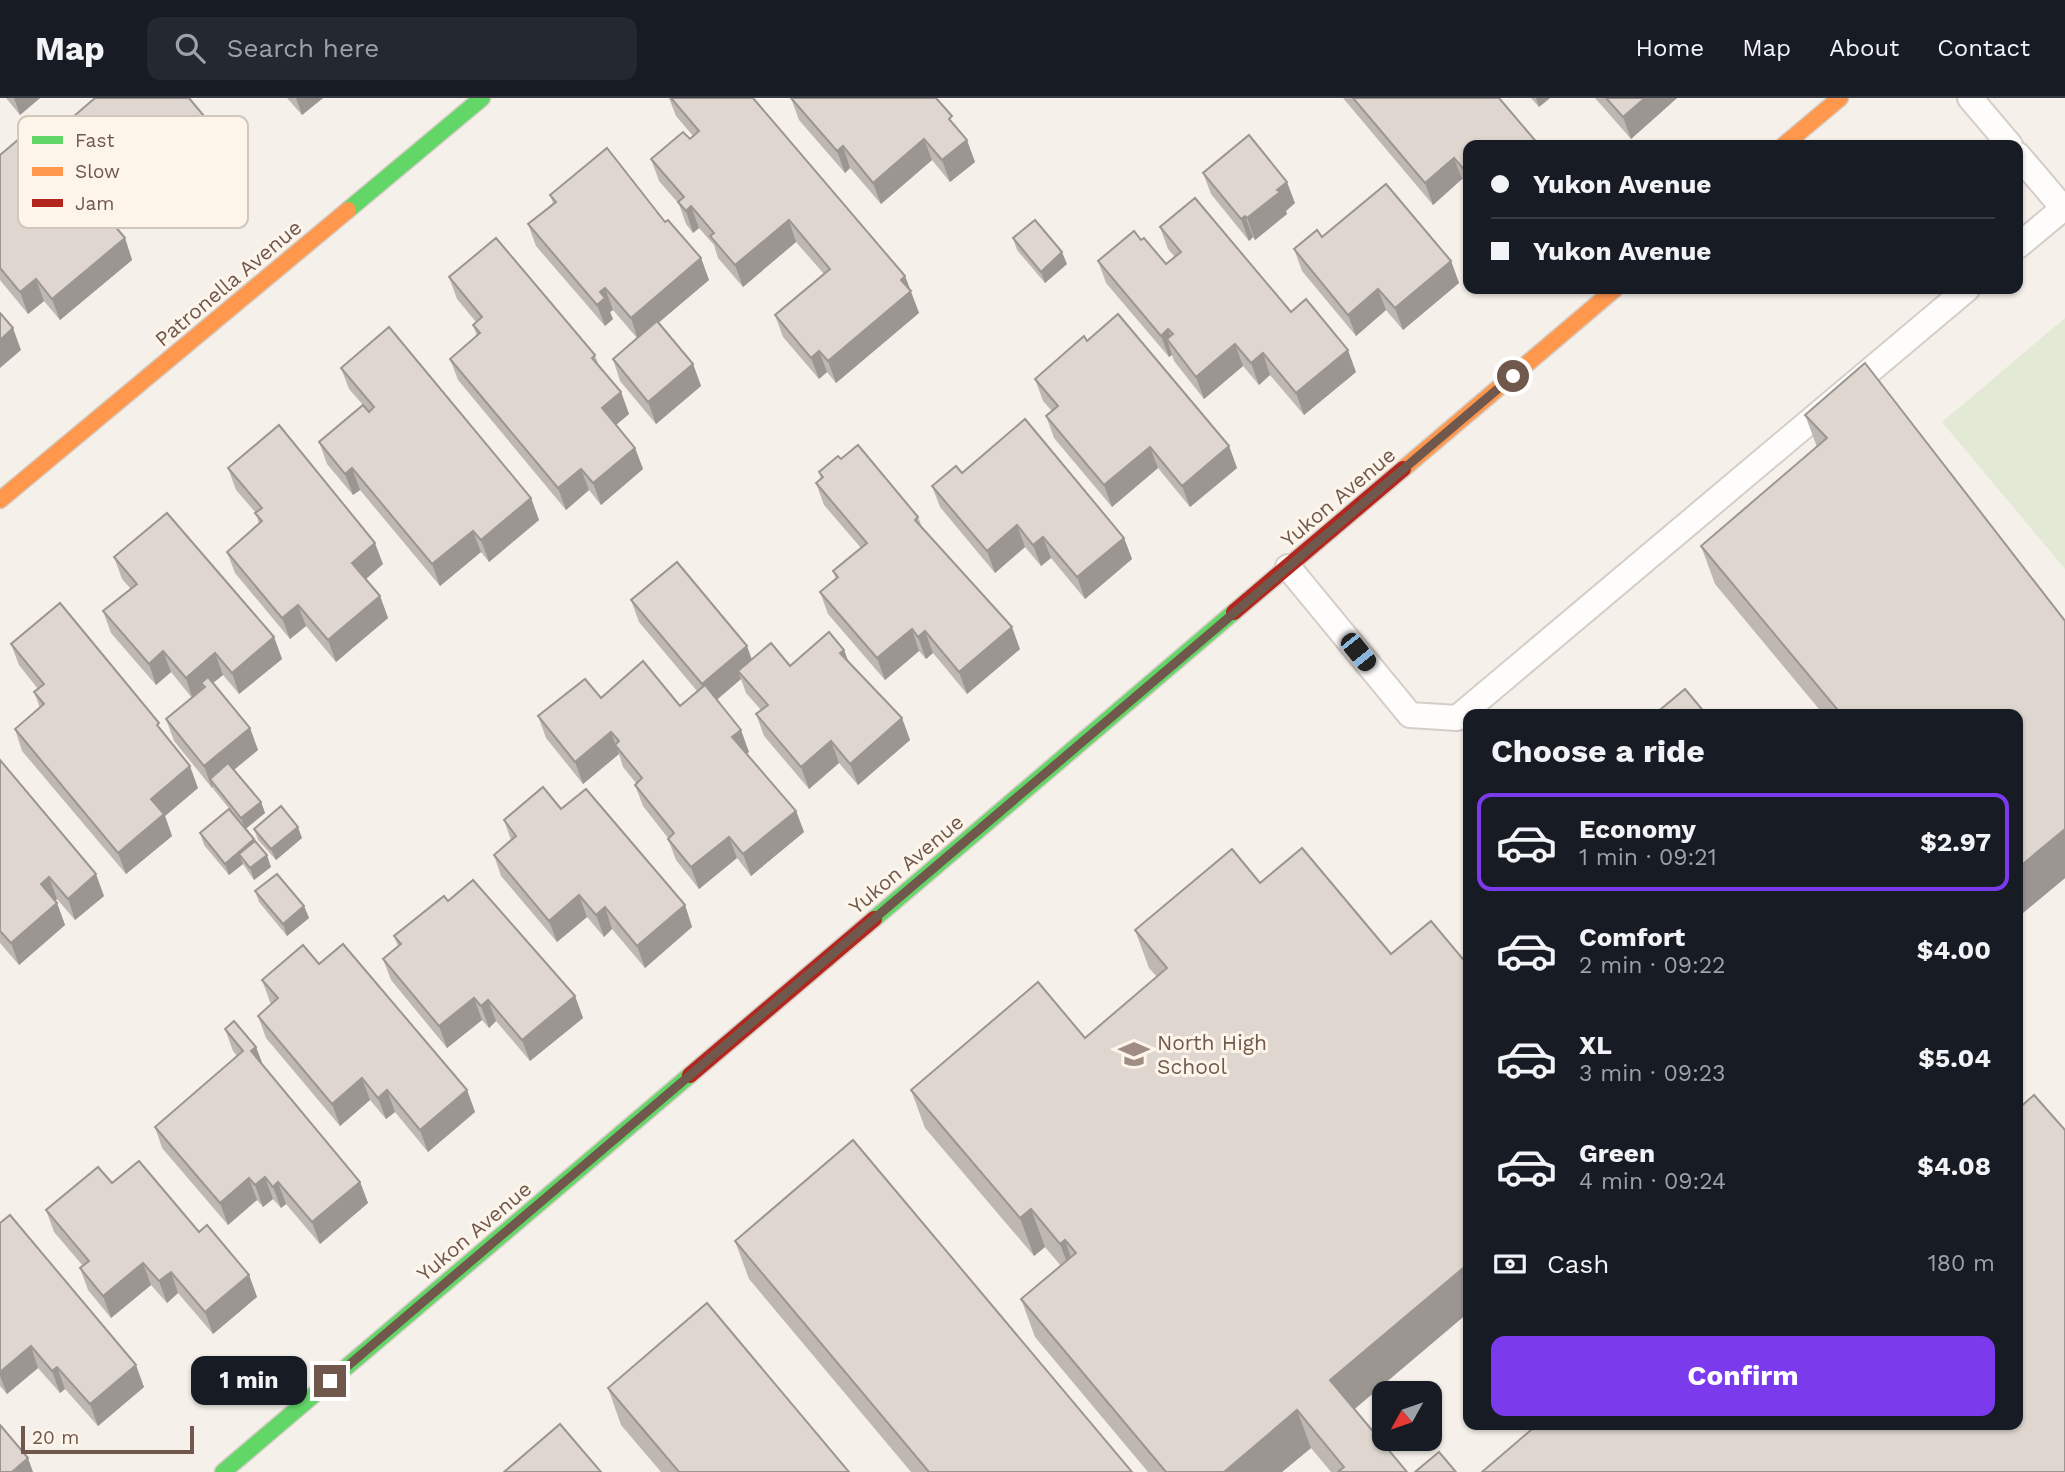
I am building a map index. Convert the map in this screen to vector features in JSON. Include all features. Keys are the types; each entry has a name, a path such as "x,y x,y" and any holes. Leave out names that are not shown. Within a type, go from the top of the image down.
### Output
{"street":[{"name":"Patronella Avenue","path":"0,500 482,98"},
{"path":"1790,140 1840,98"},
{"name":"Yukon Avenue","path":"223,1472 1609,294"}],"lane":[{"path":"1970,98 2006,140"},
{"path":"2023,161 2064,207 2023,242"},
{"path":"1468,709 1961,294"},
{"path":"1288,567 1410,715 1457,718 1463,713"}],"green space":[{"path":"2065,318 2065,569 1942,422"}],"building":[{"path":"95,98 189,98 204,116 74,116"},
{"path":"671,98 753,98 905,276 901,280 911,291 828,361 819,351 811,358 775,315 830,269 789,220 735,265 710,236 714,233 691,206 686,211 678,202 684,197 651,159 683,132 690,139 699,131"},
{"path":"791,98 936,98 952,116 949,119 967,140 942,160 924,139 873,183 843,146 837,151"},
{"path":"1353,98 1499,98 1535,140 1463,140 1463,168 1454,158 1425,183"},
{"path":"1606,98 1645,98 1623,117"},
{"path":"1249,135 1287,182 1277,190 1280,192 1247,218 1245,216 1241,219 1203,173"},
{"path":"18,140 18,228 117,228 125,238 52,299 36,279 20,292 0,268 0,155"},
{"path":"607,148 665,222 668,220 701,258 631,318 605,288 600,292 605,298 597,305 528,224 556,202 550,195"},
{"path":"1386,184 1451,261 1395,308 1378,289 1348,315 1294,249 1317,230 1322,237"},
{"path":"1195,198 1291,312 1306,299 1348,350 1296,393 1263,353 1251,363 1235,344 1196,377 1167,339 1173,334 1168,329 1161,336 1098,261 1134,231 1141,240 1144,238 1166,264 1181,252 1160,227"},
{"path":"1035,220 1062,252 1041,272 1013,238"},
{"path":"496,238 595,355 592,358 621,392 602,408 635,448 593,483 581,469 558,488 450,359 480,333 473,325 482,317 449,277"},
{"path":"0,313 13,328 0,340"},
{"path":"1118,314 1229,446 1182,486 1150,447 1104,485 1046,416 1058,406 1035,379 1084,336 1087,341"},
{"path":"657,321 693,364 648,402 613,359"},
{"path":"389,327 531,498 481,540 473,531 432,564 352,468 345,474 319,442 363,405 369,412 374,407 341,368"},
{"path":"1865,363 2065,621 2065,829 2023,864 2023,709 1837,709 1701,546 1827,438 1805,415"},
{"path":"1025,419 1124,538 1077,577 1043,537 1033,545 1017,525 987,551 932,486 956,466 962,473"},
{"path":"279,425 375,543 352,563 380,596 328,640 298,605 282,618 227,552 262,521 255,513 262,508 228,468"},
{"path":"858,445 918,517 915,520 1012,627 959,672 925,631 918,637 912,629 877,658 820,592 838,577 833,571 867,543 816,483 823,477 819,472 838,456 841,459"},
{"path":"167,513 274,637 232,673 215,653 186,678 163,651 149,664 103,611 137,584 114,557"},
{"path":"677,562 747,646 702,684 631,600"},
{"path":"60,603 159,723 157,725 190,766 151,799 164,814 118,853 15,729 44,704 34,692 44,684 11,644"},
{"path":"829,632 844,650 840,653 902,718 850,764 831,741 801,767 756,714 768,705 738,671 771,643 790,666"},
{"path":"643,661 680,706 705,685 741,730 732,737 796,811 743,854 729,837 691,867 668,839 674,833 635,785 642,778 615,745 619,741 611,732 575,762 538,716 585,679 601,698"},
{"path":"208,677 250,728 204,766 166,719 205,687 201,683"},
{"path":"1685,689 1702,709 1661,709"},
{"path":"0,760 96,874 68,899 49,877 41,884 57,903 11,943 0,931"},
{"path":"228,763 261,802 241,818 210,779"},
{"path":"543,787 561,809 586,789 685,905 637,946 605,907 596,915 579,895 549,921 494,855 516,836 504,820"},
{"path":"281,806 298,827 271,849 254,829"},
{"path":"229,809 254,839 225,864 200,833"},
{"path":"255,841 267,855 250,868 239,854"},
{"path":"1302,848 1391,954 1431,921 1463,959 1463,1268 1330,1380 1372,1430 1372,1451 1389,1451 1407,1472 1338,1472 1344,1467 1297,1410 1224,1472 1166,1472 1021,1299 1076,1253 1065,1240 1060,1244 1031,1209 1020,1218 911,1090 1038,982 1085,1038 1167,968 1135,930 1232,849 1260,883"},
{"path":"277,874 304,906 283,924 255,891"},
{"path":"473,880 575,996 522,1040 488,1000 481,1006 474,998 439,1026 383,959 401,944 394,936 444,896 448,901"},
{"path":"343,944 467,1090 420,1130 387,1090 378,1098 362,1078 332,1104 258,1016 278,998 262,980 303,945 319,964"},
{"path":"234,1021 256,1047 251,1051 360,1182 312,1222 278,1182 273,1187 265,1177 255,1185 249,1178 220,1203 155,1127 243,1051 225,1029"},
{"path":"2034,1095 2065,1130 2065,1472 1482,1472 1531,1430 2023,1430 2023,1105"},
{"path":"853,1140 1132,1472 929,1472 735,1241"},
{"path":"139,1161 199,1232 207,1225 249,1275 205,1312 171,1272 159,1281 143,1263 103,1296 80,1268 89,1261 46,1210 98,1167 112,1183"},
{"path":"10,1215 136,1365 90,1404 57,1367 52,1371 31,1346 0,1372 0,1223"},
{"path":"707,1303 849,1472 679,1472 608,1388"},
{"path":"560,1424 601,1472 504,1472"},
{"path":"0,1425 28,1458 12,1472 0,1472"},
{"path":"1439,1452 1456,1472 1415,1472"}],"traffic: fast":[{"path":"348,210 482,98"},
{"path":"874,919 1234,612"},
{"path":"223,1472 690,1075"}],"traffic: slow":[{"path":"1790,140 1840,98"},
{"path":"0,500 348,210"},
{"path":"1403,469 1609,294"}],"traffic: jam":[{"path":"1234,612 1403,469"},
{"path":"690,1075 874,919"}],"place":[{"name":"North High School","path":"1134,1054"}],"route":[{"path":"330,1381 1513,376"}]}
